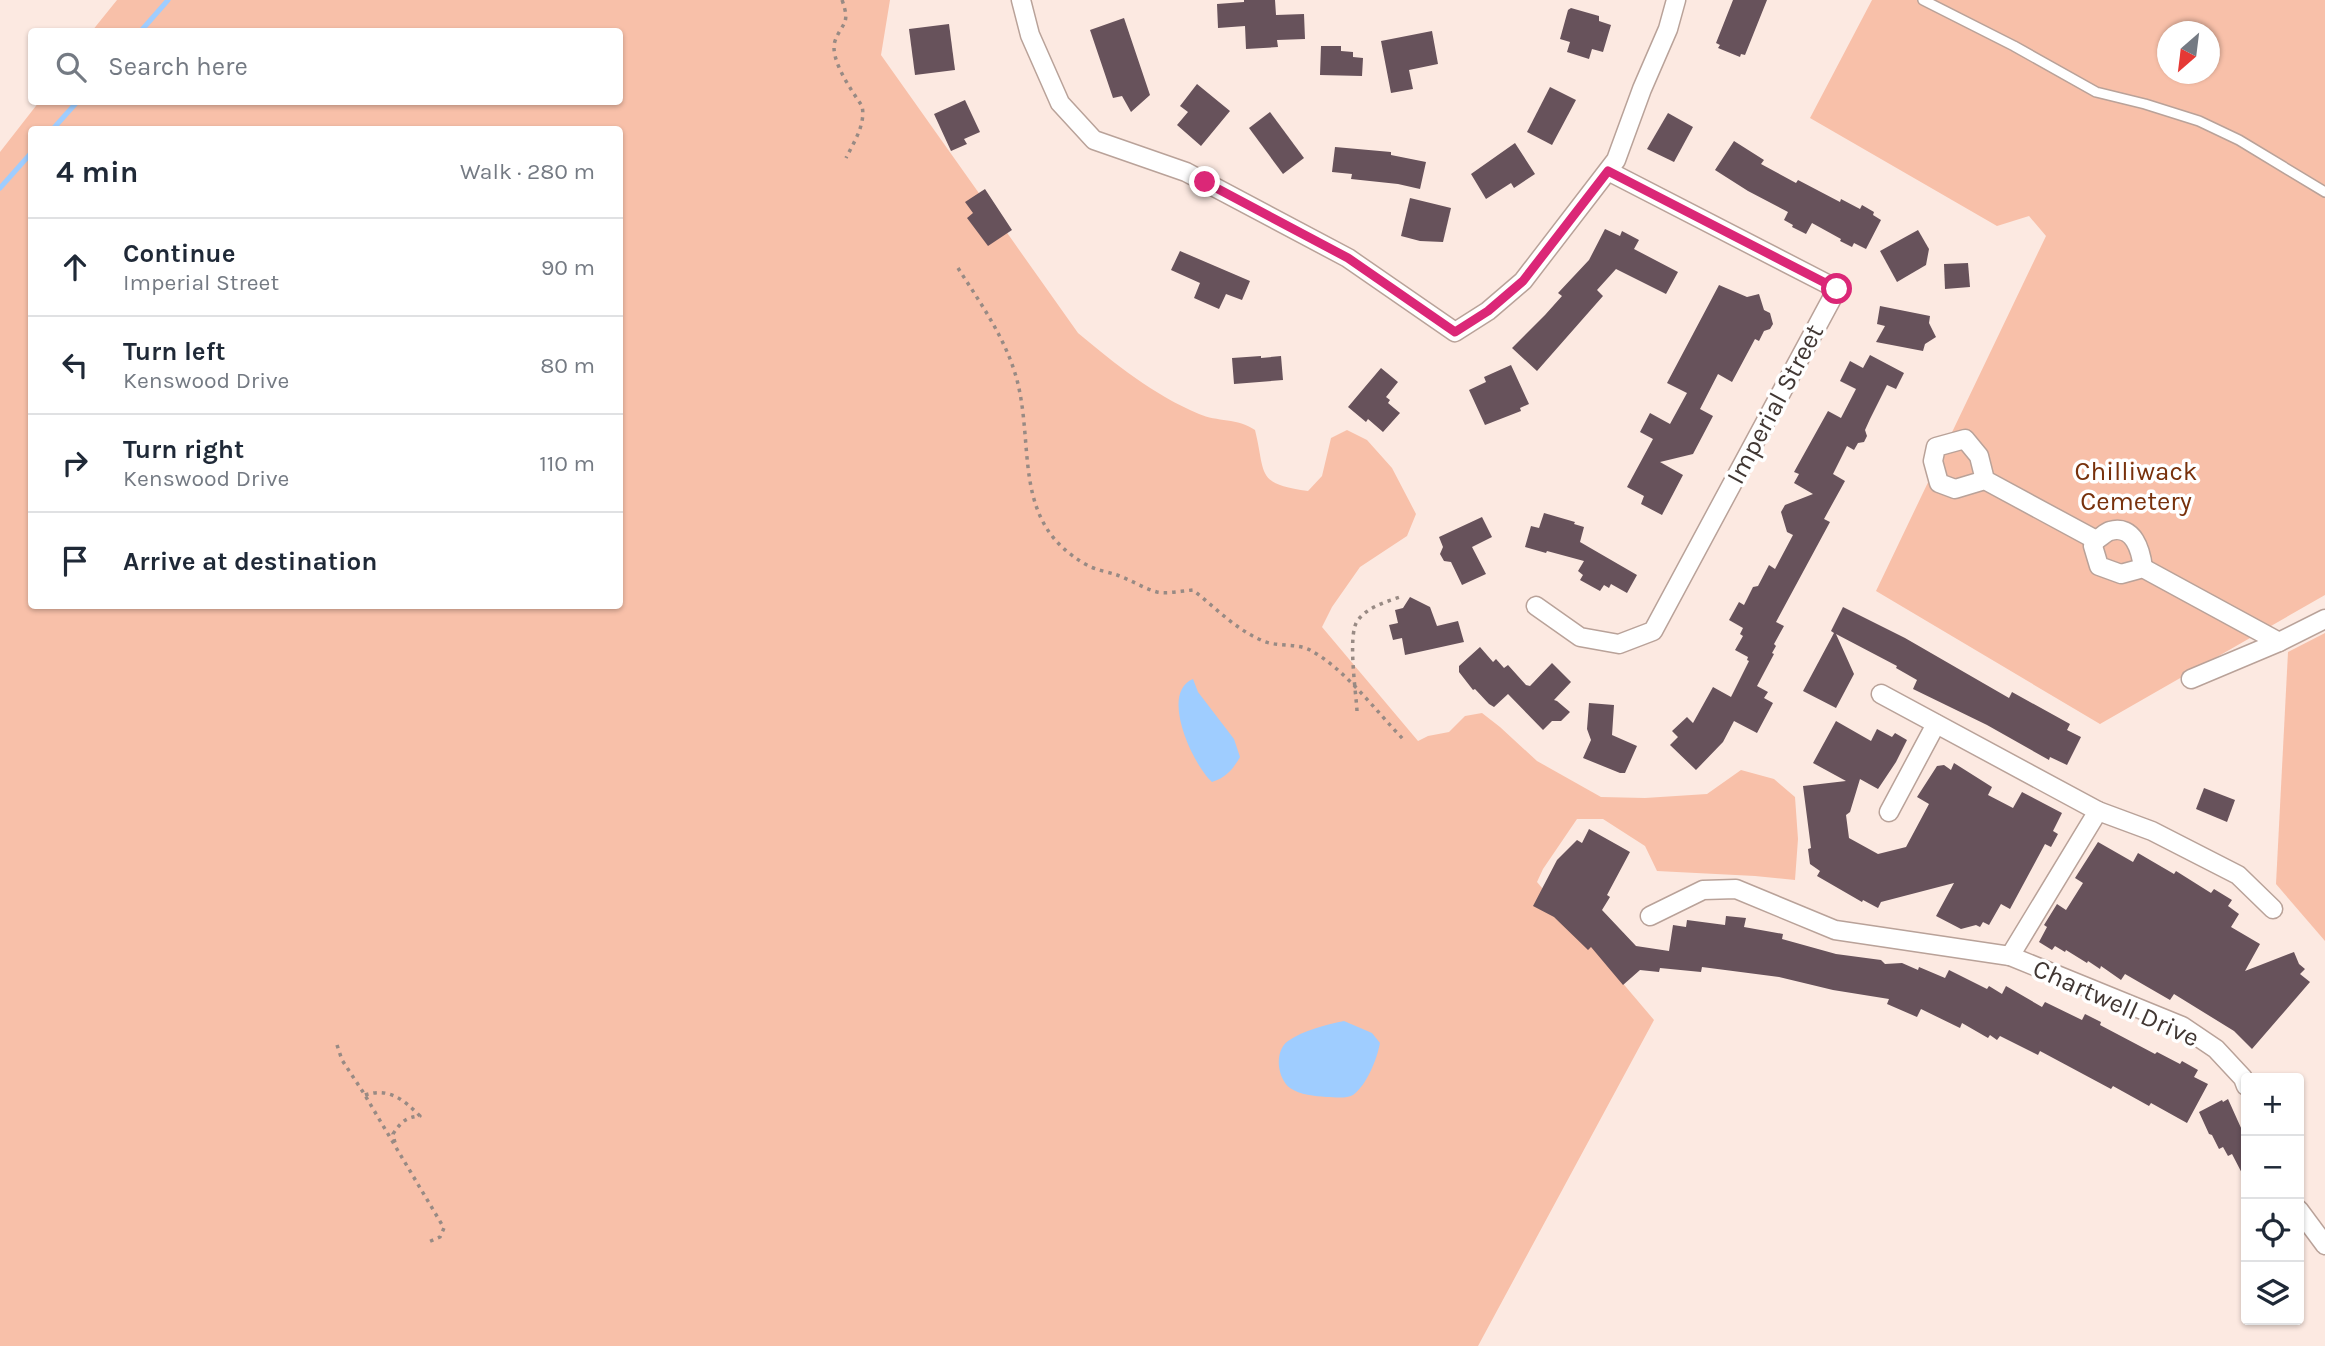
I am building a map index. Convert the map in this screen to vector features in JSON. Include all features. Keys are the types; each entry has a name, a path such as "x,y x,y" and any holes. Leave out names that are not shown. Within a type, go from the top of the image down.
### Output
{"street":[{"path":"1021,0 1030,34 1060,103 1094,140 1186,172 1275,219 1348,258 1455,332 1488,311 1523,281 1616,160 1668,29 1676,0"},
{"name":"Imperial Street","path":"1536,606 1580,637 1619,644 1653,631 1837,289 1608,171"},
{"path":"1985,480 2096,540"},
{"path":"2143,568 2142,552 2137,541 2124,531 2110,531 2096,540 2093,546 2099,566 2121,574 2143,568 2279,642"},
{"path":"2191,679 2279,642 2325,619"},
{"path":"1881,694 2098,811 2152,831 2238,875 2273,909"},
{"path":"1889,812 1936,724"},
{"name":"Chartwell Drive","path":"2010,956 2098,811"},
{"name":"Chartwell Drive","path":"1650,916 1703,890 1736,889 1835,930 2010,956 2182,1026 2216,1049 2241,1076"},
{"path":"2304,1217 2325,1245"}],"lane":[{"path":"1923,0 2014,46 2096,92 2145,103 2239,140 2325,191"}],"path":[{"path":"842,0 846,19 834,44 836,59 864,114 846,158"},
{"path":"957,268 995,325 1017,381 1029,481 1037,509 1062,548 1089,566 1158,592 1194,590 1233,624 1262,641 1307,649 1327,661 1403,739"},
{"path":"1357,711 1351,642 1356,621 1376,605 1400,597"},
{"path":"337,1045 342,1060 444,1228 440,1237 425,1243"},
{"path":"365,1096 383,1091 394,1095 420,1116 408,1117 400,1124 393,1134 395,1145"}],"green space":[{"path":"117,0 890,0 881,55 1078,333 1166,398 1199,414 1242,424 1255,430 1266,474 1279,485 1308,491 1322,476 1331,438 1347,430 1367,440 1392,468 1416,514 1407,536 1360,567 1332,607 1322,627 1418,741 1449,732 1465,716 1482,713 1537,761 1601,797 1645,798 1707,794 1741,770 1774,779 1795,797 1798,839 1795,880 1657,871 1645,846 1603,819 1577,819 1537,882 1654,1020 1478,1346 0,1346 0,152 37,105 623,105 623,28 94,28"},
{"name":"Chilliwack Cemetery","path":"1872,0 2325,0 2325,595 2100,724 1876,591 2046,236 2029,216 1997,226 1810,118"},
{"path":"2325,633 2325,941 2276,884 2288,652"}],"water":[{"path":"1193,679 1198,692 1234,739 1240,757 1229,772 1212,782 1196,761 1179,713 1179,699 1183,687"},
{"path":"1344,1021 1372,1033 1380,1043 1374,1064 1363,1085 1353,1095 1343,1097 1308,1095 1290,1088 1282,1078 1279,1064 1284,1045 1308,1031"}],"building":[{"path":"1244,0 1275,0 1276,15 1304,14 1305,39 1277,40 1278,47 1246,49 1245,26 1218,28 1217,4"},
{"path":"1733,0 1767,0 1745,55 1741,54 1740,57 1718,48 1720,45 1716,43"},
{"path":"1571,8 1599,16 1599,21 1611,25 1603,52 1592,49 1589,59 1567,52 1570,42 1560,39 1568,10"},
{"path":"1124,18 1150,95 1131,112 1122,96 1113,98 1090,30"},
{"path":"949,24 955,70 915,75 909,29"},
{"path":"1432,31 1438,64 1409,70 1413,89 1391,93 1381,41"},
{"path":"1321,46 1341,46 1341,51 1353,52 1353,57 1363,58 1362,76 1320,75"},
{"path":"1197,84 1230,111 1201,146 1177,125 1188,112 1180,106"},
{"path":"1550,87 1576,100 1552,145 1527,132"},
{"path":"965,100 980,132 964,139 967,144 951,151 934,114"},
{"path":"1270,112 1304,158 1283,174 1249,128"},
{"path":"1668,113 1693,127 1674,162 1647,149"},
{"path":"1734,141 1764,160 1761,164 1796,183 1798,180 1840,202 1841,199 1860,209 1862,205 1874,212 1873,215 1881,220 1866,249 1854,243 1852,247 1812,223 1806,234 1792,227 1793,225 1784,220 1788,212 1715,170"},
{"path":"1515,143 1535,174 1514,188 1511,183 1486,199 1471,174"},
{"path":"1335,147 1391,152 1391,155 1426,162 1420,189 1351,179 1352,174 1332,172"},
{"path":"985,189 1012,230 988,246 967,218 973,213 965,202"},
{"path":"1410,198 1451,208 1443,242 1420,241 1401,236"},
{"path":"1605,229 1620,236 1622,231 1639,240 1634,249 1678,272 1666,294 1616,269 1597,290 1603,296 1537,371 1512,348 1562,296 1558,293 1589,260"},
{"path":"1918,230 1929,249 1926,265 1897,282 1880,251"},
{"path":"1180,251 1250,281 1242,300 1226,294 1219,309 1194,298 1200,283 1171,270"},
{"path":"1968,263 1970,287 1945,289 1944,264"},
{"path":"1719,285 1747,297 1759,294 1764,310 1770,313 1773,324 1770,329 1764,331 1759,341 1755,339 1732,382 1718,374 1700,409 1713,416 1693,454 1660,462 1683,475 1662,515 1641,504 1644,496 1627,487 1653,439 1640,432 1650,413 1670,424 1687,393 1667,383"},
{"path":"1880,306 1930,316 1929,323 1936,337 1925,344 1923,351 1876,342 1885,326 1877,324"},
{"path":"1870,355 1904,373 1896,389 1887,385 1865,430 1867,436 1864,442 1858,443 1854,450 1847,446 1833,474 1845,481 1824,519 1830,522 1776,622 1784,626 1774,644 1774,654 1757,686 1768,692 1764,698 1773,703 1757,733 1734,721 1723,742 1696,770 1670,745 1678,737 1672,731 1687,717 1693,723 1713,687 1731,697 1749,661 1748,657 1735,650 1743,636 1740,634 1743,628 1729,620 1739,602 1744,605 1753,587 1758,586 1769,565 1775,569 1793,535 1787,532 1781,512 1785,505 1813,494 1794,483 1799,474 1794,472 1828,411 1841,418 1856,389 1840,381 1850,361 1863,368"},
{"path":"1281,356 1283,380 1234,384 1232,358"},
{"path":"1511,365 1529,404 1520,408 1521,411 1485,425 1469,390 1486,382 1484,377"},
{"path":"1381,368 1398,382 1386,397 1390,400 1388,403 1400,413 1383,432 1348,407"},
{"path":"1544,513 1584,527 1580,542 1637,575 1627,593 1611,584 1609,588 1604,585 1600,591 1580,580 1583,575 1578,571 1584,561 1525,547 1531,526 1539,528"},
{"path":"1482,517 1492,537 1472,547 1486,574 1462,585 1451,562 1444,561 1440,554 1443,547 1439,537"},
{"path":"1410,597 1430,607 1437,626 1458,621 1464,642 1405,655 1402,638 1393,640 1389,625 1398,623 1395,610 1403,608"},
{"path":"1843,607 1905,638 2009,698 2012,692 2070,724 2067,730 2081,737 2067,765 2050,757 2049,760 1987,725 1913,689 1917,680 1896,668 1897,666 1836,634 1854,674 1836,708 1803,691 1834,633 1831,631"},
{"path":"1480,647 1493,662 1496,659 1504,668 1508,665 1530,686 1552,663 1571,682 1554,700 1570,712 1561,721 1552,721 1543,730 1508,694 1494,707 1489,704 1459,672 1459,666"},
{"path":"1589,703 1614,705 1612,735 1637,746 1625,773 1583,758 1591,740 1587,729"},
{"path":"1836,721 1871,741 1877,729 1892,737 1895,733 1907,740 1878,789 1860,779 1850,812 1846,815 1849,838 1878,854 1906,847 1929,804 1917,797 1937,766 1944,765 1951,770 1954,763 1992,787 1988,795 2013,808 2022,792 2062,813 2053,831 2058,834 2051,847 2045,844 2010,909 2001,904 1989,925 1983,922 1980,927 1976,925 1961,929 1936,916 1954,883 1881,902 1878,908 1863,900 1862,902 1817,876 1820,871 1810,864 1808,849 1811,848 1803,786 1846,781 1813,763"},
{"path":"2204,788 2235,800 2227,822 2196,809"},
{"path":"1589,829 1630,852 1602,910 1636,946 1669,951 1673,925 1686,927 1687,920 1725,925 1726,916 1746,918 1744,927 1783,934 1782,939 1836,954 1881,960 1885,964 1902,963 1918,970 1919,967 1945,978 1949,970 2002,994 2006,986 2042,1007 2045,1002 2082,1020 2085,1014 2101,1022 2100,1025 2155,1054 2157,1052 2180,1064 2182,1061 2198,1070 2194,1077 2208,1084 2187,1123 2113,1086 2111,1089 2040,1051 2038,1055 2000,1036 1997,1040 1990,1035 1988,1038 1962,1023 1960,1028 1921,1009 1917,1017 1887,1004 1889,999 1833,990 1779,977 1702,967 1701,972 1660,968 1659,972 1640,970 1623,985 1591,947 1588,950 1554,917 1533,906 1557,860 1577,840 1582,843"},
{"path":"2098,842 2133,862 2138,853 2174,874 2176,871 2211,893 2214,889 2232,900 2228,906 2239,914 2231,927 2260,944 2245,971 2294,952 2299,964 2305,969 2300,974 2310,982 2252,1049 2234,1031 2174,994 2170,1000 2125,974 2121,980 2101,966 2100,969 2066,950 2065,952 2055,946 2052,950 2039,942 2047,927 2044,925 2057,904 2066,910 2083,883 2075,878"},
{"path":"2228,1099 2241,1128 2241,1171 2232,1154 2228,1156 2223,1147 2219,1149 2199,1112 2222,1100 2223,1102"}],"waterway":[{"path":"144,28 168,0"},
{"path":"56,126 74,105"},
{"path":"0,188 28,156"}],"route":[{"path":"1205,182 1348,258 1455,332 1488,311 1523,281 1608,171 1837,289"}]}
